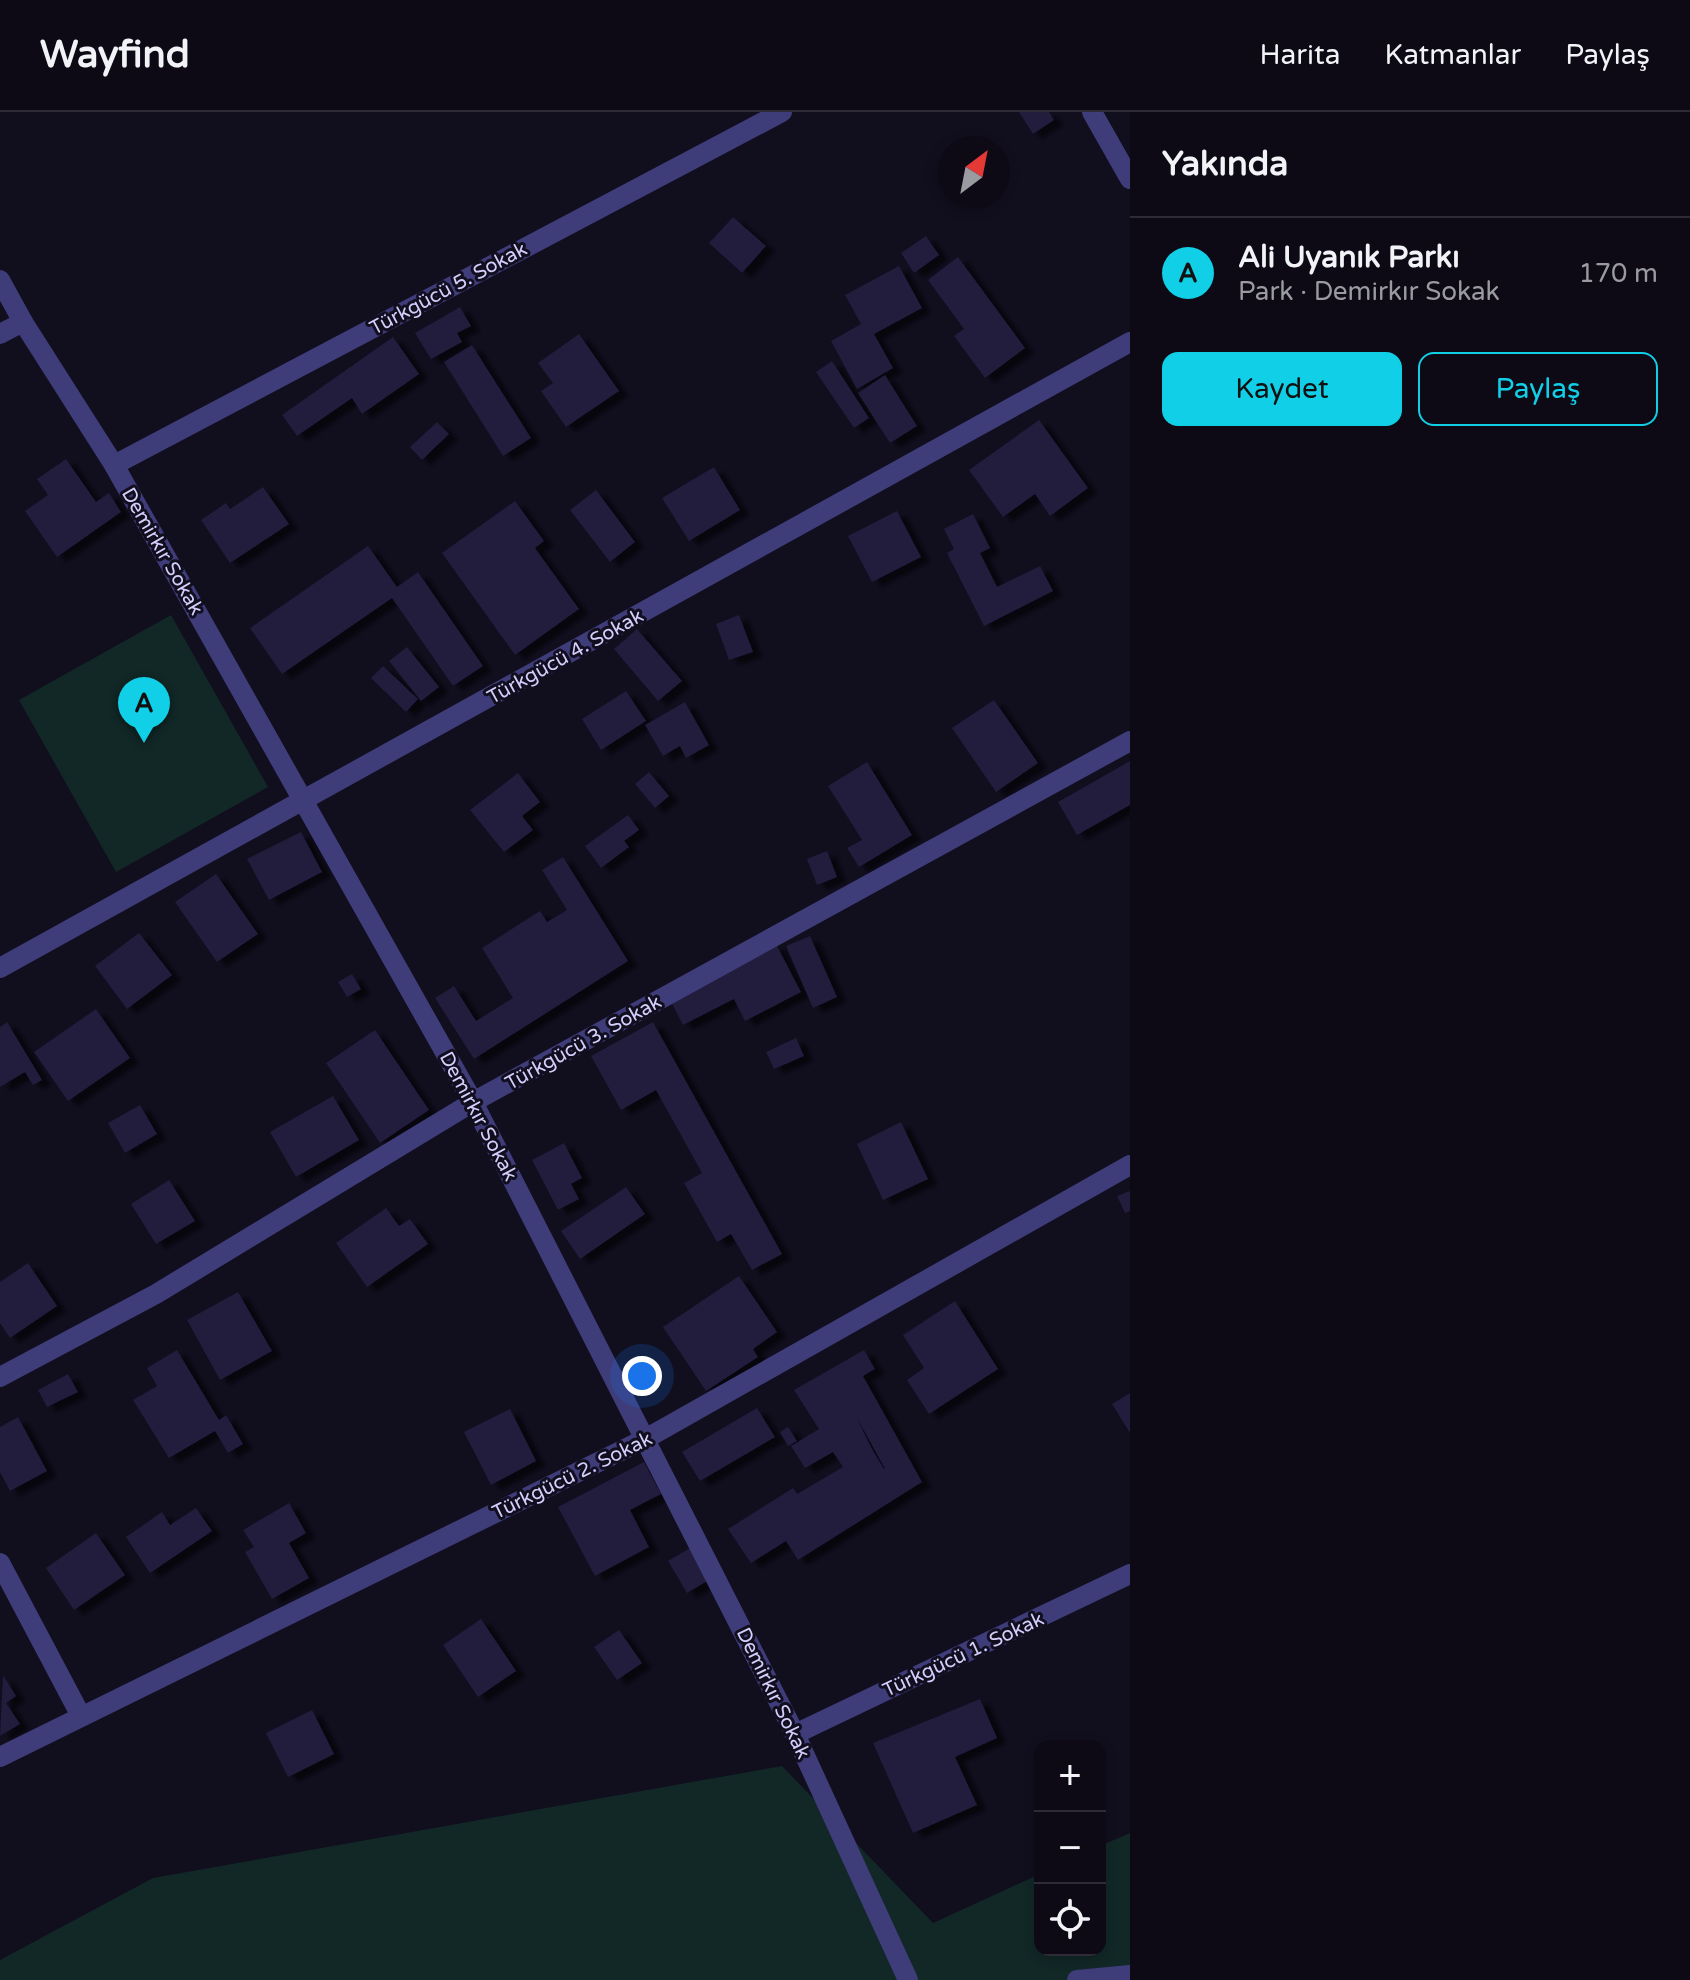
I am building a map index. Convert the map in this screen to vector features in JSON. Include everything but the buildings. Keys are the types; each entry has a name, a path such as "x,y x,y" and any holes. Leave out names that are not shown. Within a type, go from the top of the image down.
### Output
{"street":[{"name":"Türkgücü 5. Sokak","path":"114,465 782,112"},
{"path":"1092,112 1130,179"},
{"name":"Demirkır Sokak","path":"0,280 23,322 114,465 306,800 473,1102 647,1438 795,1734 908,1980"},
{"path":"0,334 23,322"},
{"name":"Türkgücü 4. Sokak","path":"0,968 1130,342"},
{"name":"Türkgücü 3. Sokak","path":"0,1377 156,1294 473,1102 1130,741"},
{"name":"Türkgücü 2. Sokak","path":"0,1757 647,1438 1130,1165"},
{"path":"0,1563 81,1716"},
{"name":"Türkgücü 1. Sokak","path":"795,1734 1130,1574"},
{"path":"1077,1980 1130,1975"}],"green space":[{"path":"171,615 268,787 116,872 19,700"},
{"path":"782,1766 933,1923 1034,1877 1034,1956 1106,1956 1106,1843 1130,1833 1130,1980 0,1980 0,1960 153,1878"}],"place":[{"name":"Ali Uyanık Parkı","path":"144,743"}]}
